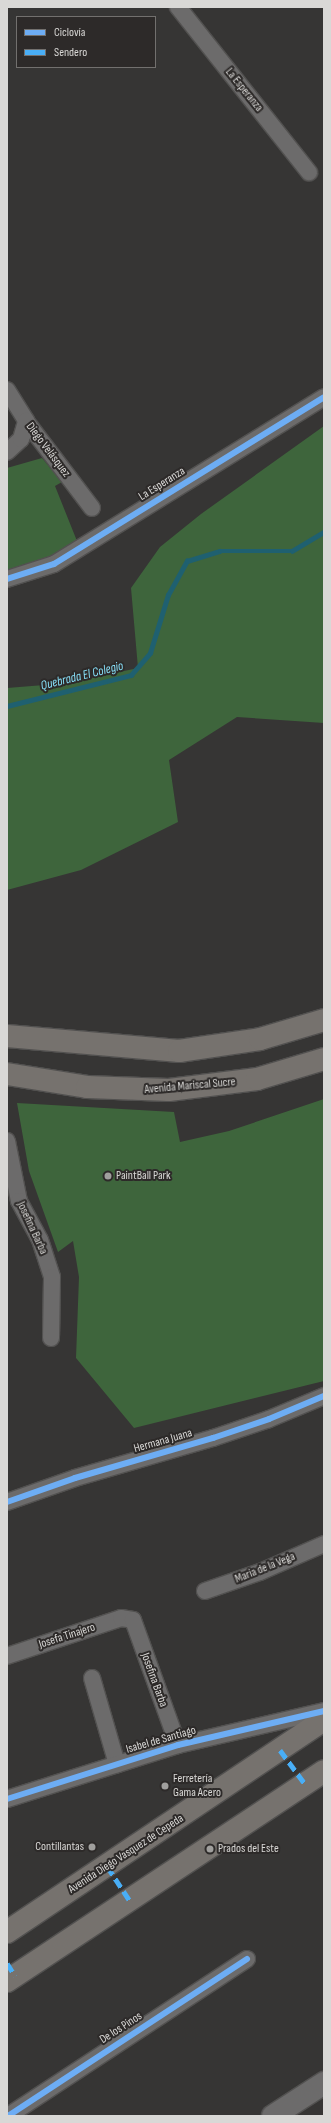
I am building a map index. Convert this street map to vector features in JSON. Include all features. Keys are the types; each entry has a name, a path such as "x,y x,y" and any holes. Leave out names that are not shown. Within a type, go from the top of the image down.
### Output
{"main road":[{"path":"7,1036 179,1051 260,1040 324,1020"},
{"name":"Avenida Mariscal Sucre","path":"7,1074 87,1087 169,1090 257,1079 324,1059"},
{"name":"Avenida Diego Vasquez de Cepeda","path":"7,1932 324,1720"},
{"path":"7,1981 324,1771"},
{"path":"273,2116 324,2083"}],"street":[{"name":"La Esperanza","path":"178,7 310,172"},
{"name":"Diego Velásquez","path":"7,390 26,421 92,508"},
{"name":"La Esperanza","path":"7,579 54,564 324,397"},
{"path":"7,452 21,439 26,421"},
{"name":"Josefina Barba","path":"7,1142 13,1203 40,1240 52,1277 51,1338"},
{"name":"Hermana Juana","path":"7,1502 75,1478 213,1438 269,1419 324,1396"},
{"name":"Maria de la Vega","path":"205,1591 260,1572 324,1544"},
{"name":"Josefina Barba","path":"127,1618 133,1620 178,1745"},
{"name":"Josefa Tinajero","path":"7,1656 127,1618"},
{"path":"92,1678 117,1764"},
{"name":"Isabel de Santiago","path":"7,1799 178,1745 324,1711"},
{"name":"De los Pinos","path":"8,2116 247,1959"}],"green space":[{"path":"324,426 324,723 237,717 169,760 178,822 81,870 7,890 7,688 69,683 138,668 131,588 160,547 201,514"},
{"path":"42,458 62,482 55,486 79,546 43,562 7,572 7,468"},
{"path":"324,1099 324,1381 134,1428 76,1358 79,1277 73,1241 58,1252 29,1171 17,1103 174,1112 180,1142 229,1131"}],"waterway":[{"name":"Quebrada El Colegio","path":"7,706 131,675 150,653 168,595 187,561 220,551 292,551 324,532"}],"marked path":[{"path":"280,1750 305,1784"},
{"path":"107,1866 130,1901"},
{"path":"7,1963 15,1976"}],"cycle path":[{"path":"7,579 54,564 324,397"},
{"path":"7,1502 75,1478 213,1438 269,1419 324,1396"},
{"path":"7,1799 178,1745 324,1711"},
{"path":"8,2116 247,1959"}],"place":[{"name":"PaintBall Park","path":"108,1176"},
{"name":"Ferretería Gama Acero","path":"165,1786"},
{"name":"Contillantas","path":"92,1847"},
{"name":"Prados del Este","path":"210,1849"}]}
